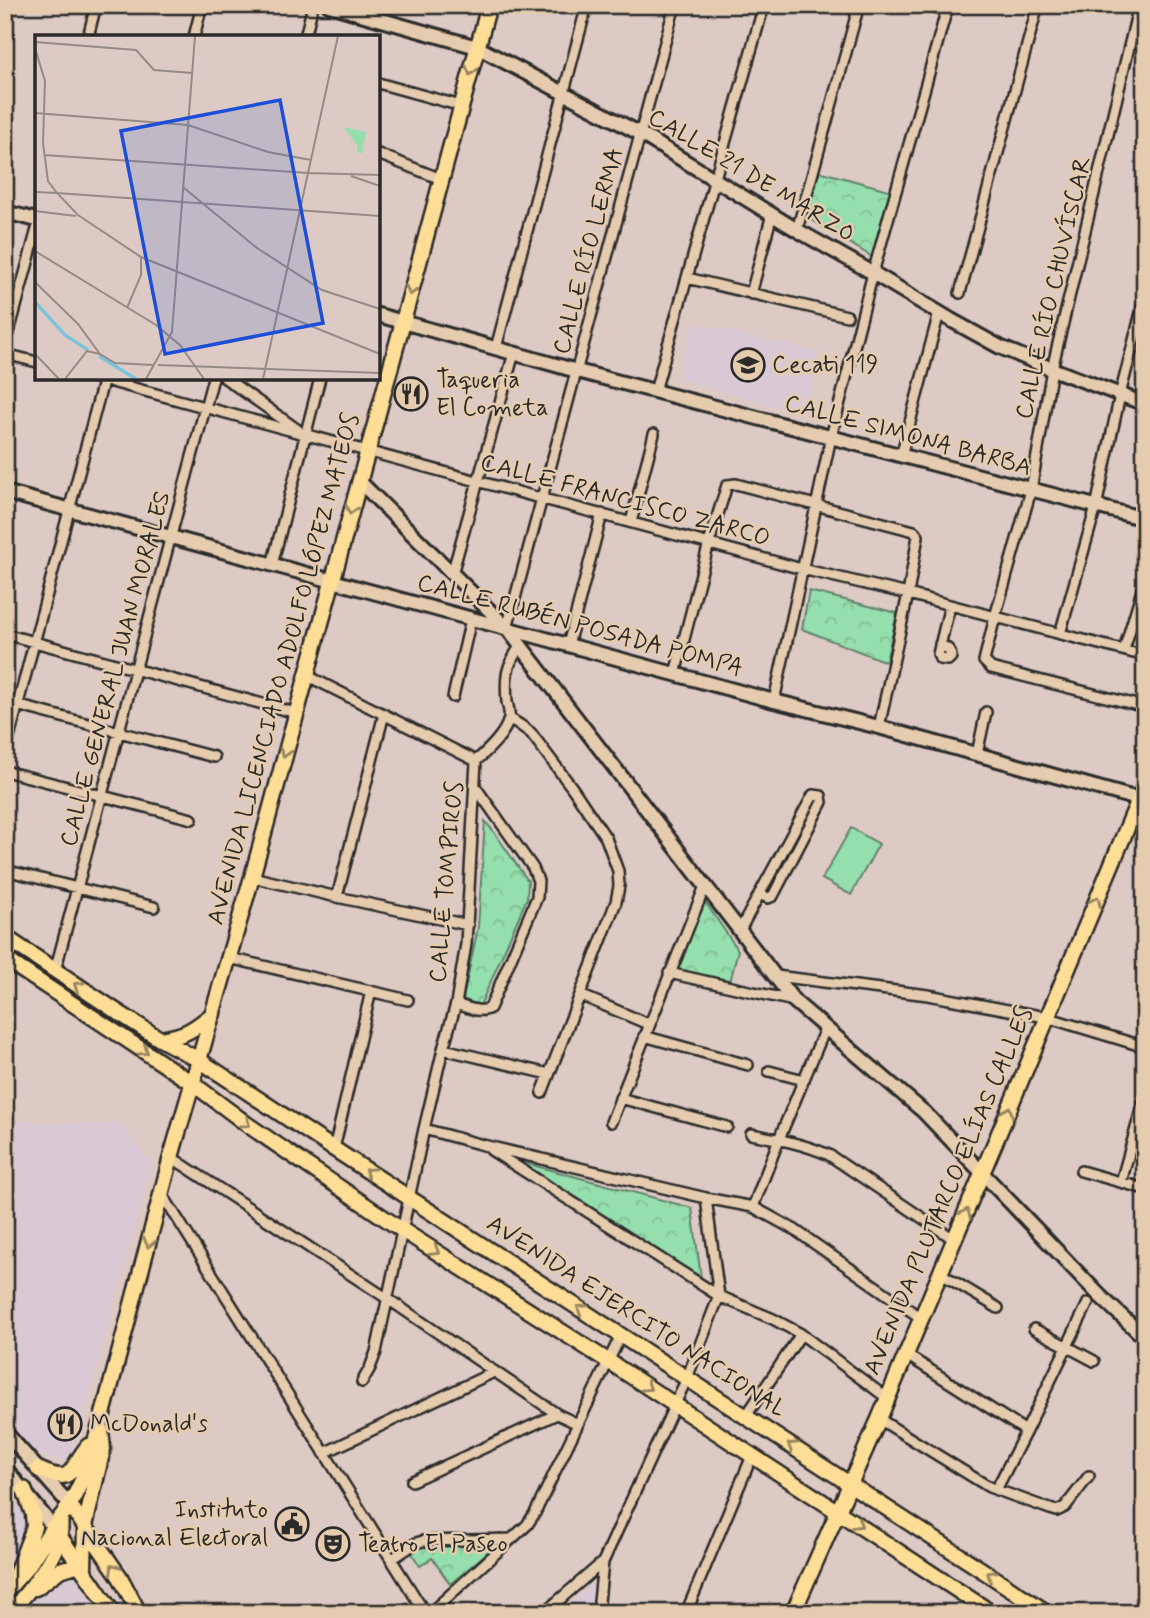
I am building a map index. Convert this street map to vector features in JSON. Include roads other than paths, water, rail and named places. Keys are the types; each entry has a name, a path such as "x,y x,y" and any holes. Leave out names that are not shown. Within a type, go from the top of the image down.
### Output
{"main road":[{"name":"AVENIDA LICENCIADO ADOLFO LÓPEZ MATEOS","path":"102,1422 171,1157 252,877 489,5"},
{"name":"AVENIDA PLUTARCO ELÍAS CALLES","path":"793,1613 879,1419 1046,1017 1143,795"},
{"name":"AVENIDA EJERCITO NACIONAL","path":"5,937 160,1039 199,1060 1048,1613"},
{"path":"5,959 192,1083 248,1125 402,1230 608,1361 992,1613"},
{"path":"103,1024 116,1011"},
{"path":"160,1039 177,1037 188,1032 214,1013"},
{"path":"9,1613 26,1595 49,1560 65,1500 85,1474 102,1422"},
{"path":"81,1567 85,1526 103,1449 102,1422"},
{"path":"38,1469 60,1477 68,1475 96,1437"},
{"path":"8,1590 34,1527 33,1514 24,1489"},
{"path":"65,1500 120,1577 139,1613"},
{"path":"58,1527 81,1567 113,1613"},
{"path":"8,1590 58,1527"},
{"path":"26,1595 60,1570 81,1567"}],"street":[{"path":"88,35 96,5"},
{"path":"194,35 202,5"},
{"path":"306,35 313,5"},
{"name":"CALLE 21 DE MARZO","path":"329,5 477,47 639,133 797,230 1000,347 1145,404"},
{"path":"496,348 587,5"},
{"name":"CALLE RÍO LERMA","path":"508,628 675,5"},
{"path":"655,391 764,5"},
{"path":"797,230 859,5"},
{"path":"774,701 831,437 873,273 948,5"},
{"path":"960,293 1038,5"},
{"name":"CALLE RÍO CHUVÍSCAR","path":"1139,5 1052,369 1031,490 984,661 990,668 1145,707"},
{"path":"380,84 461,106"},
{"path":"380,155 442,179"},
{"path":"5,212 35,220"},
{"path":"751,293 772,214"},
{"path":"5,346 34,250"},
{"path":"687,278 847,316"},
{"path":"1060,634 1096,507 1145,297"},
{"path":"901,456 939,313"},
{"name":"CALLE SIMONA BARBA","path":"380,316 577,371 1145,519"},
{"path":"452,574 514,353"},
{"path":"5,354 35,362"},
{"path":"5,753 102,380"},
{"name":"CALLE FRANCISCO ZARCO","path":"106,380 802,569 1145,656"},
{"name":"CALLE GENERAL JUAN MORALES","path":"55,971 213,380"},
{"path":"228,380 305,435"},
{"path":"272,565 319,380"},
{"path":"631,522 654,434"},
{"path":"359,481 508,628 794,1001 924,1112 1099,1295 1145,1338"},
{"path":"675,674 726,488 729,484 736,484 916,533 918,540 908,594 878,727"},
{"name":"CALLE RUBÉN POSADA POMPA","path":"5,492 774,701 1143,795"},
{"path":"568,645 602,514"},
{"path":"1124,650 1145,580"},
{"path":"940,645 950,605"},
{"path":"453,697 471,619"},
{"path":"5,634 296,713"},
{"path":"521,645 506,672 509,718 531,733 606,838 618,871 619,886 616,902 542,1093"},
{"path":"306,675 476,761"},
{"path":"5,702 214,757"},
{"path":"977,754 986,712"},
{"path":"337,897 384,715"},
{"name":"CALLE TOMPIROS","path":"362,1382 376,1352 424,1129 456,1004 468,925 476,761 502,732 509,718"},
{"path":"5,771 191,819"},
{"path":"456,1004 485,1011 490,1008 537,897 538,881 533,868 474,785"},
{"path":"740,930 759,894 787,842 813,795 821,796 822,802 773,896 768,898 759,894"},
{"path":"787,842 798,848"},
{"path":"5,870 154,907"},
{"path":"252,877 468,925"},
{"path":"611,1122 705,886"},
{"path":"229,958 408,1000"},
{"path":"669,973 794,1001"},
{"path":"776,976 928,995 1046,1017 1145,1047"},
{"path":"334,1149 371,990"},
{"path":"580,995 648,1024"},
{"path":"753,1207 825,1028"},
{"path":"644,1036 748,1065"},
{"path":"443,1049 549,1074"},
{"path":"769,1071 804,1080"},
{"path":"1121,1182 1145,1096"},
{"path":"620,1098 727,1127"},
{"path":"424,1129 706,1199 753,1207 795,1230 921,1318"},
{"path":"751,1134 813,1148 829,1155 954,1240"},
{"path":"483,1145 719,1296 802,1334 887,1398"},
{"path":"171,1157 557,1414 578,1424"},
{"path":"1081,1171 1145,1189"},
{"path":"162,1194 427,1613 512,1539 536,1513 621,1335"},
{"path":"599,1613 603,1562 687,1378 719,1296 706,1199"},
{"path":"940,1273 998,1308"},
{"path":"996,1490 1088,1303"},
{"path":"1034,1329 1094,1361"},
{"path":"746,1416 802,1334"},
{"path":"905,1354 1026,1431"},
{"path":"324,1454 494,1372"},
{"path":"412,1481 557,1414"},
{"path":"879,1419 996,1490 1057,1511 1065,1507 1089,1476"},
{"path":"5,1432 65,1500"},
{"path":"686,1613 752,1456"},
{"path":"5,1468 58,1527"},
{"path":"392,1559 423,1541 512,1539"},
{"path":"544,1613 603,1562"}],"place":[{"name":"Cecati 119","path":"748,365"},
{"name":"Taqueria El Cometa","path":"411,394"},
{"name":"McDonald's","path":"65,1424"},
{"name":"Instituto Nacional Electoral","path":"292,1524"},
{"name":"Teatro El Paseo","path":"333,1544"}]}
